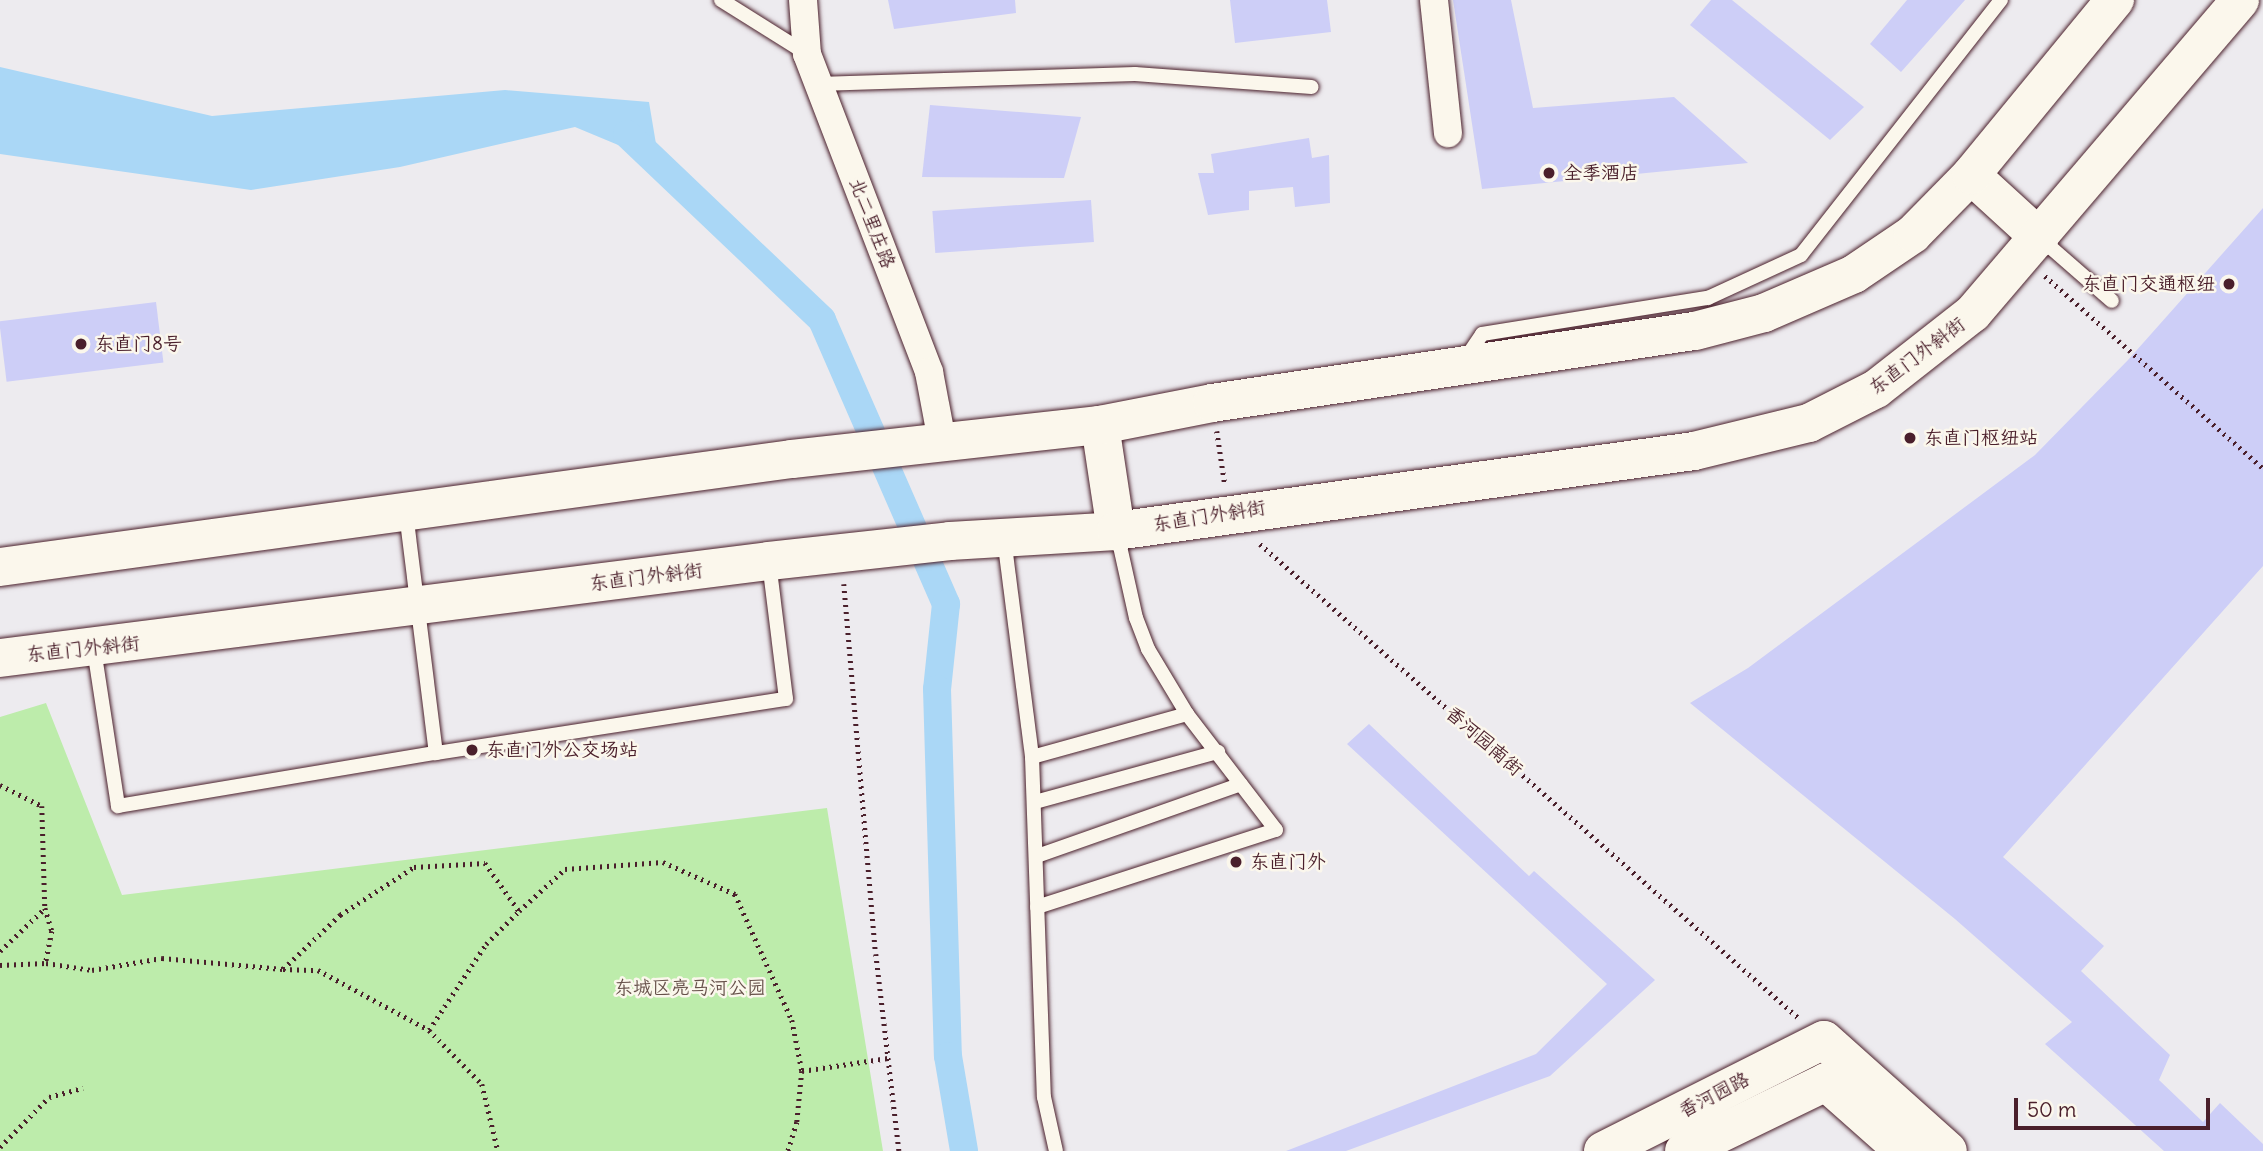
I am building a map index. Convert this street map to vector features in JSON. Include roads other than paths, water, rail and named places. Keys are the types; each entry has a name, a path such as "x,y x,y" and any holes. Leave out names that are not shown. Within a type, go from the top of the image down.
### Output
{"main road":[{"path":"0,566 792,459 943,446 1100,425 1212,402 1695,331 1764,313 1854,274 1913,234 1971,175 2115,0"},
{"name":"东直门外斜街","path":"0,658 769,561 950,541 1116,531 1229,512 1694,451 1809,423 1876,389 1941,342 2032,247 2240,0"},
{"path":"1971,175 2032,247"},
{"path":"1100,425 1116,531"},
{"name":"香河园路","path":"1603,1151 1824,1040 1948,1151"},
{"name":"香河园路","path":"1684,1151 1826,1082 1904,1151"}],"street":[{"name":"北二里庄路","path":"803,0 807,54 929,372 943,446"},
{"path":"1434,0 1448,133"}],"lane":[{"path":"721,0 807,54"},
{"path":"1461,366 1482,334 1708,298 1801,256 2001,0"},
{"path":"818,84 1135,74 1312,87"},
{"path":"2032,247 2112,301"},
{"path":"406,512 436,753"},
{"path":"1037,907 1276,830 1188,714 1140,628 1116,531"},
{"path":"1004,537 1032,757 1044,1097 1056,1151"},
{"path":"94,648 118,806 786,699 769,561"},
{"path":"1032,757 1188,714"},
{"path":"1035,802 1218,752"},
{"path":"1037,856 1241,784"}],"water":[{"path":"0,67 212,116 505,90 649,102 659,162 575,127 400,167 251,190 0,154"}],"waterway":[{"path":"627,134 822,320 946,604 937,689 948,1056 964,1151"}],"place":[{"name":"全季酒店","path":"1549,173"},
{"name":"东直门交通枢纽","path":"2229,284"},
{"name":"东直门8号","path":"81,344"},
{"name":"东直门枢纽站","path":"1910,438"},
{"name":"东直门外公交场站","path":"472,750"},
{"name":"东直门外","path":"1236,862"}],"park label":[{"name":"东城区亮马河公园","path":"690,988"}]}
